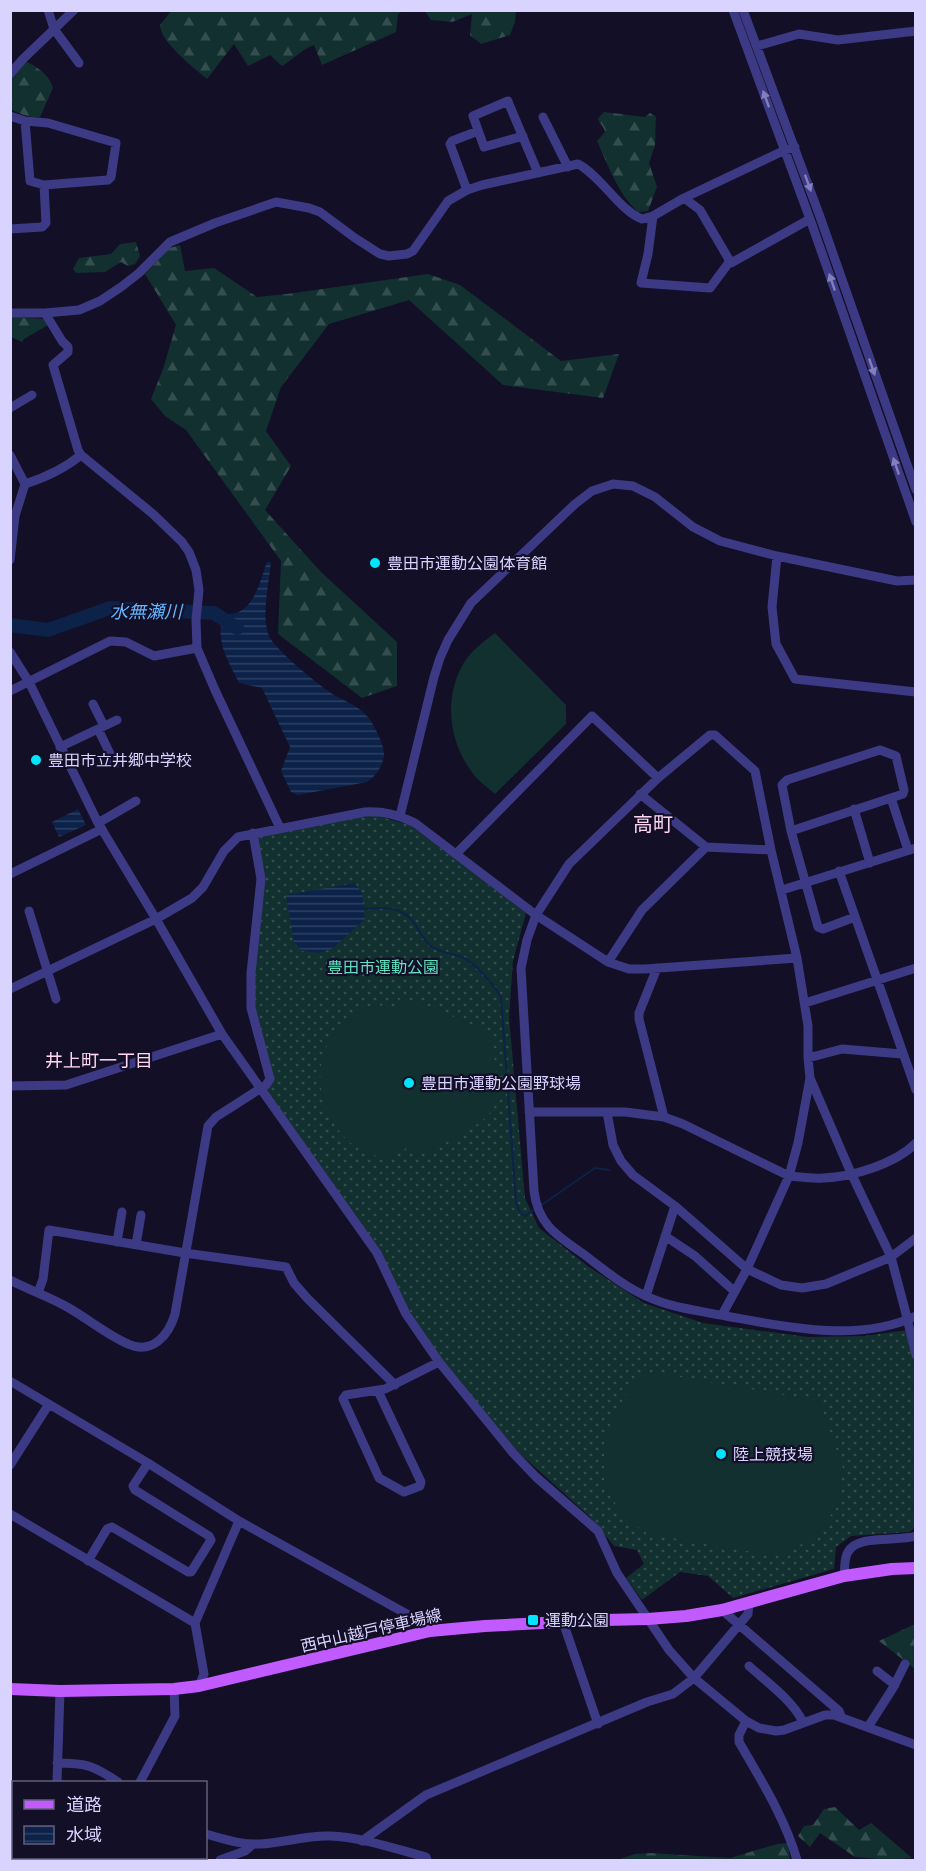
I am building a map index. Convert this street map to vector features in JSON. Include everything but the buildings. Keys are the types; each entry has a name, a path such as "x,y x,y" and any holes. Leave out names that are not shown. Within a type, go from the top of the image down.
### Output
{"main road":[{"name":"西中山越戸停車場線","path":"10,1689 60,1691 174,1689 199,1686 430,1631 485,1626 648,1619 722,1610 844,1576 915,1568"}],"street":[{"path":"48,10 54,29 79,63"},
{"path":"10,74 74,10"},
{"path":"733,10 790,149 915,490"},
{"path":"743,10 757,46 810,219 915,522"},
{"path":"757,46 799,34 838,40 915,31"},
{"path":"523,136 484,147 473,118 475,114 508,101 523,136 538,173"},
{"path":"10,116 25,121 48,123 116,143 111,177 108,180 44,185 30,181 25,121"},
{"path":"543,117 568,167"},
{"path":"467,190 450,144 452,141 478,131"},
{"path":"10,313 45,314 79,310 100,301 139,273 170,242 215,223 276,202 320,212 380,254 389,256 413,251 448,201 467,190 482,185 578,164 642,219 653,216 684,198 790,149"},
{"path":"10,230 42,227 46,223 44,185"},
{"path":"684,198 700,210 730,261"},
{"path":"653,216 648,254 640,283 710,288 721,270 730,261 731,263 810,219"},
{"path":"45,314 62,342 68,347 68,352 53,364 81,455 153,514 189,552 200,590 196,620 197,648 280,828"},
{"path":"10,408 32,394"},
{"path":"10,455 26,484 13,518 10,560"},
{"path":"26,484 45,478 66,467 81,455"},
{"path":"400,816 434,677 448,640 471,603 575,504 592,491 613,484 633,486 655,497 693,527 720,541 777,556 897,581 915,580"},
{"path":"777,556 772,607 776,644 795,679 915,692"},
{"path":"10,691 110,641 126,642 154,656 197,648"},
{"path":"10,652 29,682 100,826 222,1034 377,1253 406,1314 439,1362 513,1453 536,1477 598,1531 617,1573 669,1650 694,1678 746,1721 759,1728 776,1731 825,1715 841,1716 915,1745"},
{"path":"93,704 115,764"},
{"path":"457,853 592,716 658,778"},
{"path":"60,747 117,720"},
{"path":"722,1315 747,1269 789,1176 798,1143 810,1078 808,1026 797,958 755,771 715,735 710,735 640,794 569,864 536,915 527,940 521,968 534,1191 539,1215 555,1234 614,1277 646,1296 684,1308 793,1329 835,1331 879,1327 911,1318"},
{"path":"791,831 903,794 896,756 880,750 787,780 782,788 791,831 820,929 855,917"},
{"path":"640,794 706,847 771,850"},
{"path":"782,890 914,849 891,798"},
{"path":"10,874 100,826 136,801"},
{"path":"854,809 870,862"},
{"path":"10,989 156,919 196,895 208,880 224,851 238,837 365,812 382,812 400,816 415,823 536,915 608,962 629,969 797,958"},
{"path":"10,1280 67,1307 129,1345 150,1345 163,1337 173,1322 208,1126 216,1117 261,1088 270,1079 251,1008 251,973 261,879 253,833"},
{"path":"608,962 642,910 706,847"},
{"path":"839,871 877,980 908,1057 915,1090"},
{"path":"29,911 56,999"},
{"path":"657,968 639,1012 639,1019 664,1118"},
{"path":"805,1003 915,968"},
{"path":"10,1097 11,1086 66,1085 222,1034"},
{"path":"808,1058 842,1050 908,1057"},
{"path":"810,1078 851,1173 891,1257 911,1318 915,1355"},
{"path":"529,1112 625,1112 664,1118 683,1124 789,1176 820,1179 851,1173 896,1158 915,1143"},
{"path":"608,1112 613,1144 626,1168 638,1180 675,1206 747,1269 781,1285 813,1287 826,1284 891,1257 915,1238"},
{"path":"646,1296 675,1206"},
{"path":"117,1242 122,1212"},
{"path":"136,1245 141,1215"},
{"path":"38,1293 43,1279 49,1230 286,1267 294,1283 307,1298 395,1385"},
{"path":"665,1236 695,1256 734,1292"},
{"path":"378,1391 421,1482 420,1486 404,1492 379,1478 343,1399 346,1395 378,1391 395,1385 439,1362"},
{"path":"10,1380 240,1521 423,1623 430,1631"},
{"path":"10,1465 49,1404"},
{"path":"88,1561 107,1529 112,1527 191,1572 210,1540 209,1536 135,1490 133,1486 148,1463"},
{"path":"10,1514 195,1623"},
{"path":"199,1686 204,1674 195,1623 240,1521"},
{"path":"844,1576 846,1554 857,1544 915,1536"},
{"path":"362,1841 426,1795 647,1702 673,1694 694,1678 748,1614 748,1603"},
{"path":"722,1610 839,1711 841,1716"},
{"path":"563,1622 598,1724"},
{"path":"868,1727 905,1664"},
{"path":"749,1666 781,1695 800,1715 803,1722"},
{"path":"877,1671 895,1684"},
{"path":"142,1781 175,1716 174,1689"},
{"path":"57,1781 60,1691"},
{"path":"746,1721 739,1735 739,1742 762,1780 791,1839 797,1860"},
{"path":"57,1763 80,1763 98,1768 117,1781"},
{"path":"207,1834 234,1842 253,1844 281,1842 310,1836 332,1836 426,1857 427,1860"},
{"path":"220,1860 245,1851 253,1844"}],"green space":[{"path":"171,11 403,11 398,14 396,32 322,65 314,45 282,66 270,55 248,66 234,44 207,79 172,47 162,32 160,25"},
{"path":"425,11 516,11 510,35 481,44 470,35 472,14 452,22 431,20"},
{"path":"25,61 46,75 53,88 40,117 32,117 11,109 10,75"},
{"path":"604,112 645,117 650,113 656,117 655,145 649,163 657,187 648,211 638,212 619,188 597,141 605,132 598,118"},
{"path":"136,242 140,256 135,264 128,266 121,262 105,272 76,273 73,269 79,258 111,254 120,244"},
{"path":"180,245 185,271 214,268 257,297 428,274 460,285 561,361 619,354 603,398 503,385 409,300 329,324 281,387 266,431 291,466 265,510 321,572 397,642 397,686 362,698 278,634 281,561 186,430 165,416 151,399 176,325 145,274 170,248"},
{"path":"10,317 45,319 48,325 22,342 11,337"},
{"path":"495,633 566,705 566,724 495,794 471,771 458,747 451,706 456,679 468,656"},
{"name":"豊田市運動公園","path":"374,815 410,825 526,913 513,961 509,1017 525,1198 539,1228 589,1267 644,1303 703,1323 808,1337 864,1336 915,1329 915,1528 909,1532 851,1536 836,1547 834,1569 733,1598 708,1576 680,1572 642,1600 626,1578 644,1564 637,1550 614,1546 590,1517 516,1450 439,1359 406,1305 379,1248 265,1091 271,1083 253,1001 258,834"},
{"name":"豊田市運動公園野球場","path":"400,999 458,1018 485,1033 491,1042 498,1097 490,1113 482,1121 460,1135 416,1157 409,1146 392,1158 369,1154 354,1146 341,1134 324,1103 321,1068 325,1051 333,1036 347,1021 376,1003 393,1012"},
{"name":"陸上競技場","path":"657,1373 819,1401 843,1468 838,1505 818,1533 788,1553 764,1554 648,1534 621,1515 604,1480 604,1441 614,1415 632,1385 647,1374"},
{"path":"915,1624 915,1669 879,1641"},
{"path":"835,1807 859,1830 871,1823 912,1858 891,1860 855,1857 820,1833 810,1847 798,1836 804,1826 813,1825 824,1809"},
{"path":"788,1843 790,1860 617,1860 635,1854 651,1853 730,1858"}],"water":[{"path":"267,562 271,562 266,600 269,636 289,658 319,684 362,711 378,734 384,756 378,771 367,782 298,795 291,792 281,771 290,747 262,688 239,683 227,658 221,641 225,614 242,610 254,597"},
{"path":"78,809 86,825 59,837 52,822"},
{"path":"355,883 362,893 365,919 332,949 319,953 302,951 294,943 286,895"}],"waterway":[{"name":"水無瀬川","path":"10,625 48,630 110,608 214,613 237,628"},
{"path":"363,909 390,909 405,914 431,946 467,959 483,974 501,997 516,1202 520,1213 525,1216 535,1209"},
{"path":"540,1206 595,1168 609,1170"}],"place":[{"name":"豊田市運動公園体育館","path":"375,563"},
{"name":"豊田市立井郷中学校","path":"36,760"},
{"name":"豊田市運動公園野球場","path":"409,1083"},
{"name":"陸上競技場","path":"721,1454"},
{"name":"運動公園","path":"533,1620"}],"district":[{"name":"高町","path":"653,824"},
{"name":"井上町一丁目","path":"99,1061"}]}
